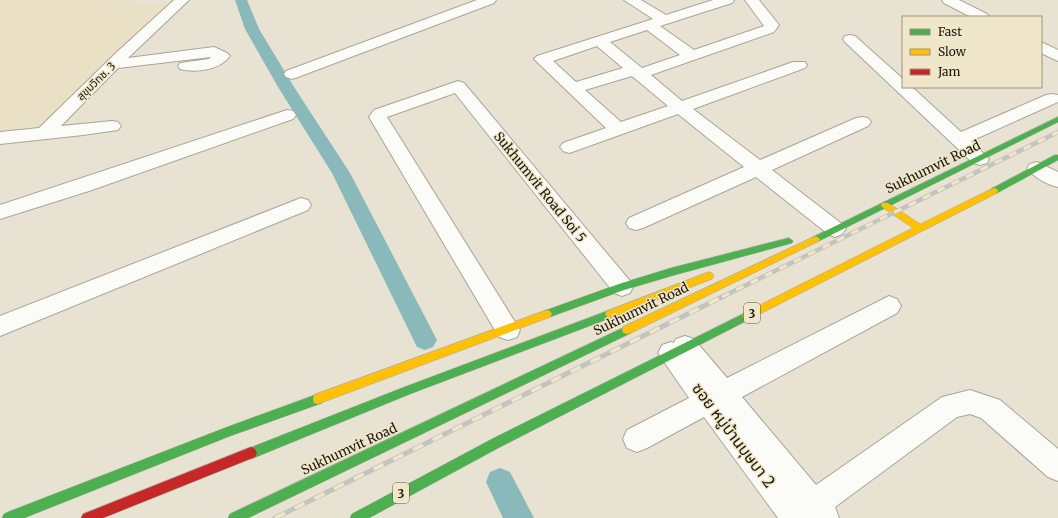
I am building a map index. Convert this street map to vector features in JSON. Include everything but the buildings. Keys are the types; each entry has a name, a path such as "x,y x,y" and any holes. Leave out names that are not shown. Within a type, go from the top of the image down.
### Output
{"highway":[{"name":"Sukhumvit Road","path":"234,518 812,241 1058,119"},
{"name":"3","path":"356,518 452,465 921,229 1058,157"},
{"path":"885,205 921,229"},
{"path":"8,518 230,431 622,287 671,272 833,230"},
{"path":"745,263 812,241"},
{"path":"87,518 406,391 716,274"}],"street":[{"name":"สุขุมวิทซ. 3","path":"44,132 113,64 182,0"},
{"path":"292,74 489,0"},
{"path":"631,0 664,20"},
{"path":"619,130 542,59 726,0"},
{"path":"573,88 692,56 769,29 772,25 770,21 752,0"},
{"path":"949,0 980,16"},
{"path":"649,25 692,56"},
{"path":"850,39 891,68 902,79"},
{"path":"599,41 833,230"},
{"path":"1042,48 1058,56"},
{"path":"113,64 214,52 222,56 213,63 186,66"},
{"path":"569,147 799,65"},
{"name":"Sukhumvit Road Soi 5","path":"508,330 378,117 380,114 458,86 622,287"},
{"path":"910,88 980,159"},
{"path":"959,139 1052,99"},
{"path":"0,212 82,186 286,115"},
{"path":"636,223 862,122"},
{"path":"0,138 44,132 83,130 112,126"},
{"path":"1037,168 1058,181"},
{"path":"0,326 301,205"},
{"path":"637,439 889,306"},
{"name":"ซอย หมู่บ้านบุษบา 2","path":"678,350 716,397 805,515"},
{"path":"805,515 951,406 970,402 990,409 1058,467"}],"shaded area":[{"path":"0,0 105,0 173,6 41,131 0,137"}],"waterway":[{"path":"241,0 252,29 286,87 341,173 425,340"},
{"path":"500,482 519,518"}],"railway":[{"path":"722,297 1058,132"},
{"path":"275,518 724,296"}],"traffic: fast":[{"path":"816,239 1058,119"},
{"path":"994,191 1058,157"},
{"path":"547,314 622,287 671,272 789,241"},
{"path":"251,453 406,391 610,314"},
{"path":"356,518 496,443 747,316"},
{"path":"234,518 627,330"},
{"path":"8,518 230,431 318,399"}],"traffic: slow":[{"path":"747,316 994,191"},
{"path":"885,205 921,229"},
{"path":"627,330 816,239"},
{"path":"610,314 709,276"},
{"path":"318,399 547,314"}],"traffic: jam":[{"path":"87,518 251,453"}]}
